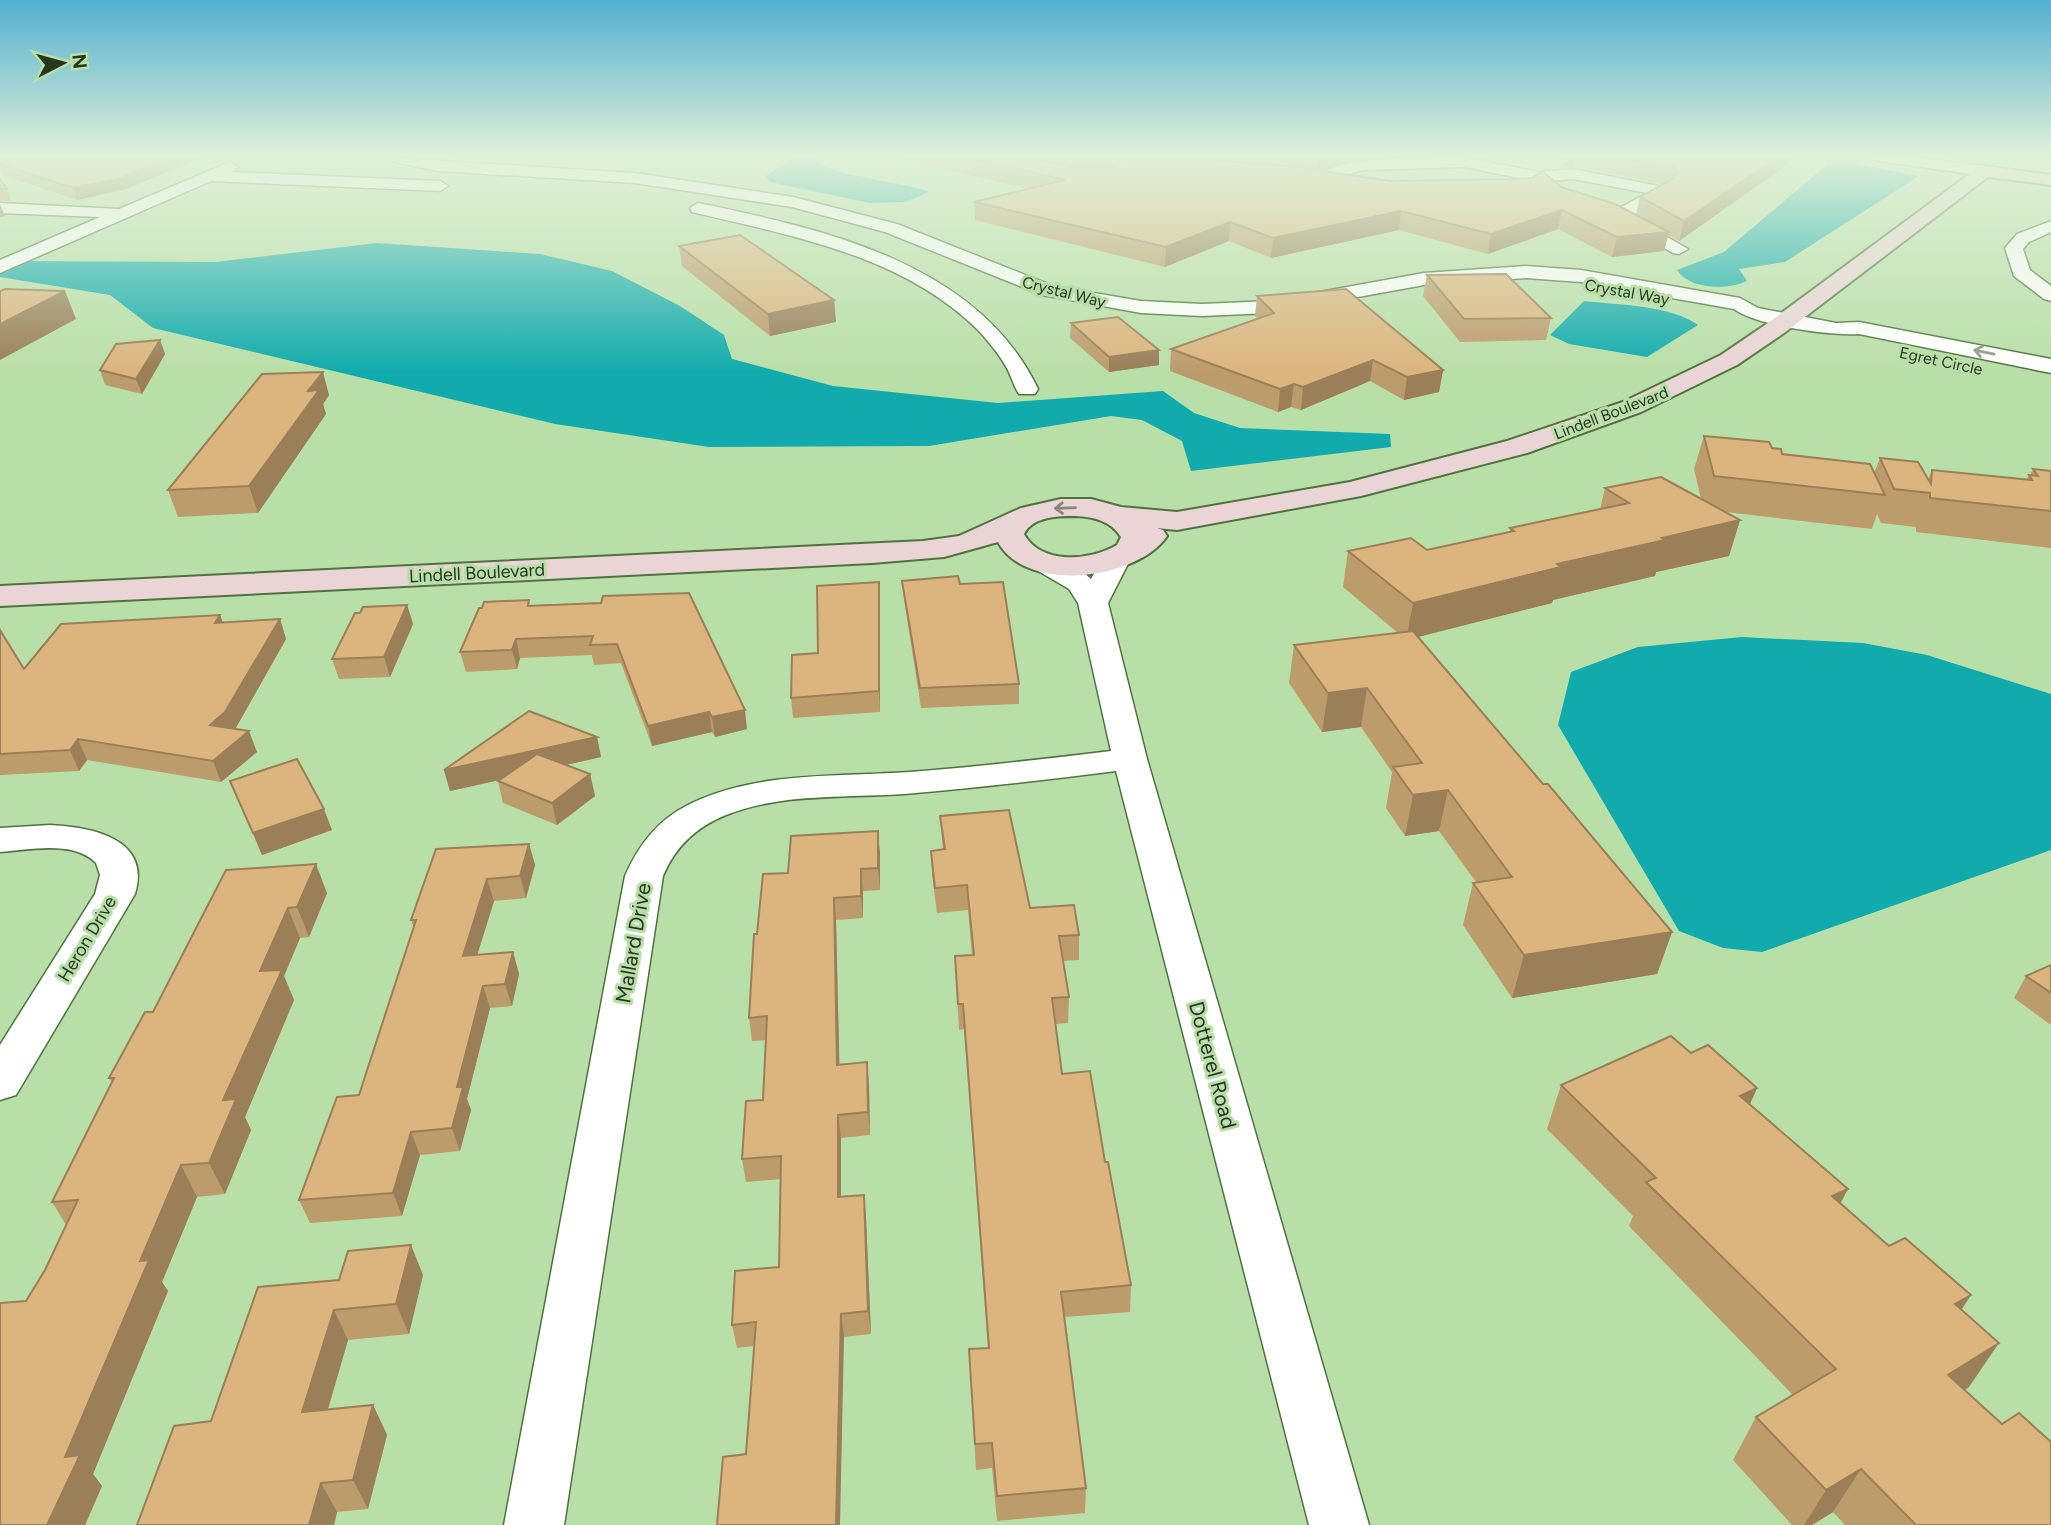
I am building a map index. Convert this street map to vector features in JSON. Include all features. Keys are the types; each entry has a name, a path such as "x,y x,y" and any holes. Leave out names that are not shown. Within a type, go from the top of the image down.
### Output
{"street":[{"path":"8,263 89,228"},
{"path":"785,228 813,235 873,257 922,280 956,302 983,325 1013,359 1027,389"},
{"name":"Crystal Way","path":"891,228 1049,291 1141,307 1202,310 1270,307 1408,282 1526,272 1581,276 1700,296 1740,304 1751,312"},
{"path":"1640,228 1679,249"},
{"name":"Lindell Boulevard","path":"0,596 872,554 954,546 989,536 1030,514 1051,508 1098,510 1117,516 1178,521 1351,490 1438,469 1570,430 1685,384 1729,360 1787,320 1909,228"},
{"path":"2046,228 2023,238 2014,248 2021,272 2051,295"},
{"name":"Crystal Way","path":"1459,276 1582,283 1621,288 1735,314 1751,312 1787,320"},
{"name":"Egret Circle","path":"1787,320 1836,329 1860,328 2051,366"},
{"name":"Egret Circle","path":"1836,329 1854,343 2051,384"},
{"path":"1093,603 1136,537 1131,526 1117,516"},
{"name":"Lindell Boulevard","path":"954,546 1071,566 1096,564 1124,553 1178,521"},
{"path":"1015,523 1009,534 1013,545 1035,559"},
{"name":"Dotterel Road","path":"1035,559 1079,583 1093,603 1130,759 1339,1525"},
{"name":"Mallard Drive","path":"534,1525 644,876 652,856 667,837 686,821 738,799 767,793 922,782 1130,759"},
{"name":"Heron Drive","path":"0,840 72,838 98,844 114,857 120,874 116,894 0,1083"}],"water":[{"path":"1752,228 1838,228 1785,262 1739,269 1747,281 1739,284 1719,287 1700,285 1683,277 1677,270 1724,252"},
{"path":"377,243 540,254 612,271 680,306 724,335 732,359 833,386 998,403 1163,391 1194,413 1240,428 1390,434 1391,447 1191,471 1182,441 1142,420 1111,416 929,446 709,447 555,424 153,328 110,295 0,277 0,261 215,262"},
{"path":"1584,301 1674,313 1698,325 1647,357 1569,344 1550,335"},
{"path":"1742,637 1863,643 1927,655 2051,694 2051,850 1762,952 1723,948 1679,931 1558,725 1571,672 1638,647"}],"building":[{"path":"1086,228 1214,228 1166,247"},
{"path":"1247,228 1320,228 1273,238"},
{"path":"1468,228 1508,228 1491,234"},
{"path":"1599,228 1662,228 1669,232 1617,237"},
{"path":"740,235 834,300 768,314 679,246"},
{"path":"1506,274 1551,318 1464,319 1427,275"},
{"path":"1346,289 1443,370 1407,377 1373,360 1303,387 1294,384 1280,389 1171,349 1274,313 1257,296"},
{"path":"0,291 65,291 0,324"},
{"path":"1118,317 1159,350 1109,357 1071,323"},
{"path":"160,340 136,379 100,370 116,344"},
{"path":"323,372 308,391 319,390 249,486 168,490 262,374"},
{"path":"1704,436 1769,442 1772,448 1781,449 1782,454 1870,464 1885,495 1714,476"},
{"path":"1880,458 1918,462 1931,484 1932,470 2032,480 2029,475 2038,476 2033,469 2051,471 2051,511 1930,498 1930,493 1894,489"},
{"path":"1661,477 1740,520 1557,564 1561,567 1413,603 1348,551 1411,538 1427,550 1514,531 1510,528 1629,503 1605,488"},
{"path":"958,576 960,584 1003,582 1019,684 920,688 902,581"},
{"path":"879,582 879,691 791,698 792,655 818,653 817,586"},
{"path":"689,593 745,710 712,717 709,712 648,726 617,644 590,645 593,636 516,639 512,650 460,652 484,602 529,600 528,606 601,603 603,596"},
{"path":"407,605 384,657 332,659 355,613 360,613 363,607"},
{"path":"220,615 215,623 280,619 225,712 210,725 249,731 213,761 78,739 70,750 0,754 0,630 24,669 61,624"},
{"path":"1413,631 1543,784 1548,784 1672,932 1524,955 1473,883 1512,877 1448,790 1413,795 1393,767 1422,763 1367,688 1328,693 1294,645"},
{"path":"529,711 597,737 444,770"},
{"path":"537,754 590,774 552,803 498,781"},
{"path":"297,759 324,809 253,833 230,781"},
{"path":"1009,810 1030,908 1074,905 1079,935 1059,936 1069,997 1052,998 1062,1074 1090,1071 1105,1162 1108,1162 1131,1285 1061,1292 1086,1488 997,1496 992,1443 975,1444 969,1349 989,1348 963,1004 958,1004 955,956 974,955 967,885 935,888 931,851 945,849 940,816"},
{"path":"878,831 878,868 861,869 861,896 834,898 837,1065 867,1062 868,1112 838,1115 838,1197 864,1195 868,1311 841,1314 836,1525 717,1525 723,1457 746,1454 756,1322 732,1325 735,1271 779,1267 781,1156 742,1159 746,1101 763,1100 767,1016 749,1018 754,934 757,934 763,874 788,873 791,836"},
{"path":"529,844 520,876 487,879 463,956 513,952 505,984 483,986 457,1087 463,1087 452,1128 411,1132 393,1193 299,1200 337,1097 359,1095 416,920 411,920 436,849"},
{"path":"316,864 297,907 288,908 260,971 282,970 223,1100 236,1099 209,1163 181,1165 140,1261 149,1260 65,1457 80,1455 47,1525 0,1525 0,1303 26,1301 45,1270 78,1200 52,1202 114,1078 109,1078 145,1012 153,1012 226,870"},
{"path":"2051,965 2051,993 2026,976"},
{"path":"1671,1036 1691,1053 1708,1045 1757,1088 1740,1096 1848,1189 1832,1196 1889,1246 1905,1238 1971,1295 1955,1304 1999,1343 1948,1375 2002,1424 2019,1413 2051,1442 2051,1525 1916,1525 1861,1469 1826,1490 1756,1417 1836,1369 1646,1182 1656,1178 1561,1085"},
{"path":"411,1245 396,1304 334,1310 302,1412 373,1405 353,1480 321,1483 309,1525 137,1525 174,1426 211,1421 258,1287 339,1280 348,1251"}]}
